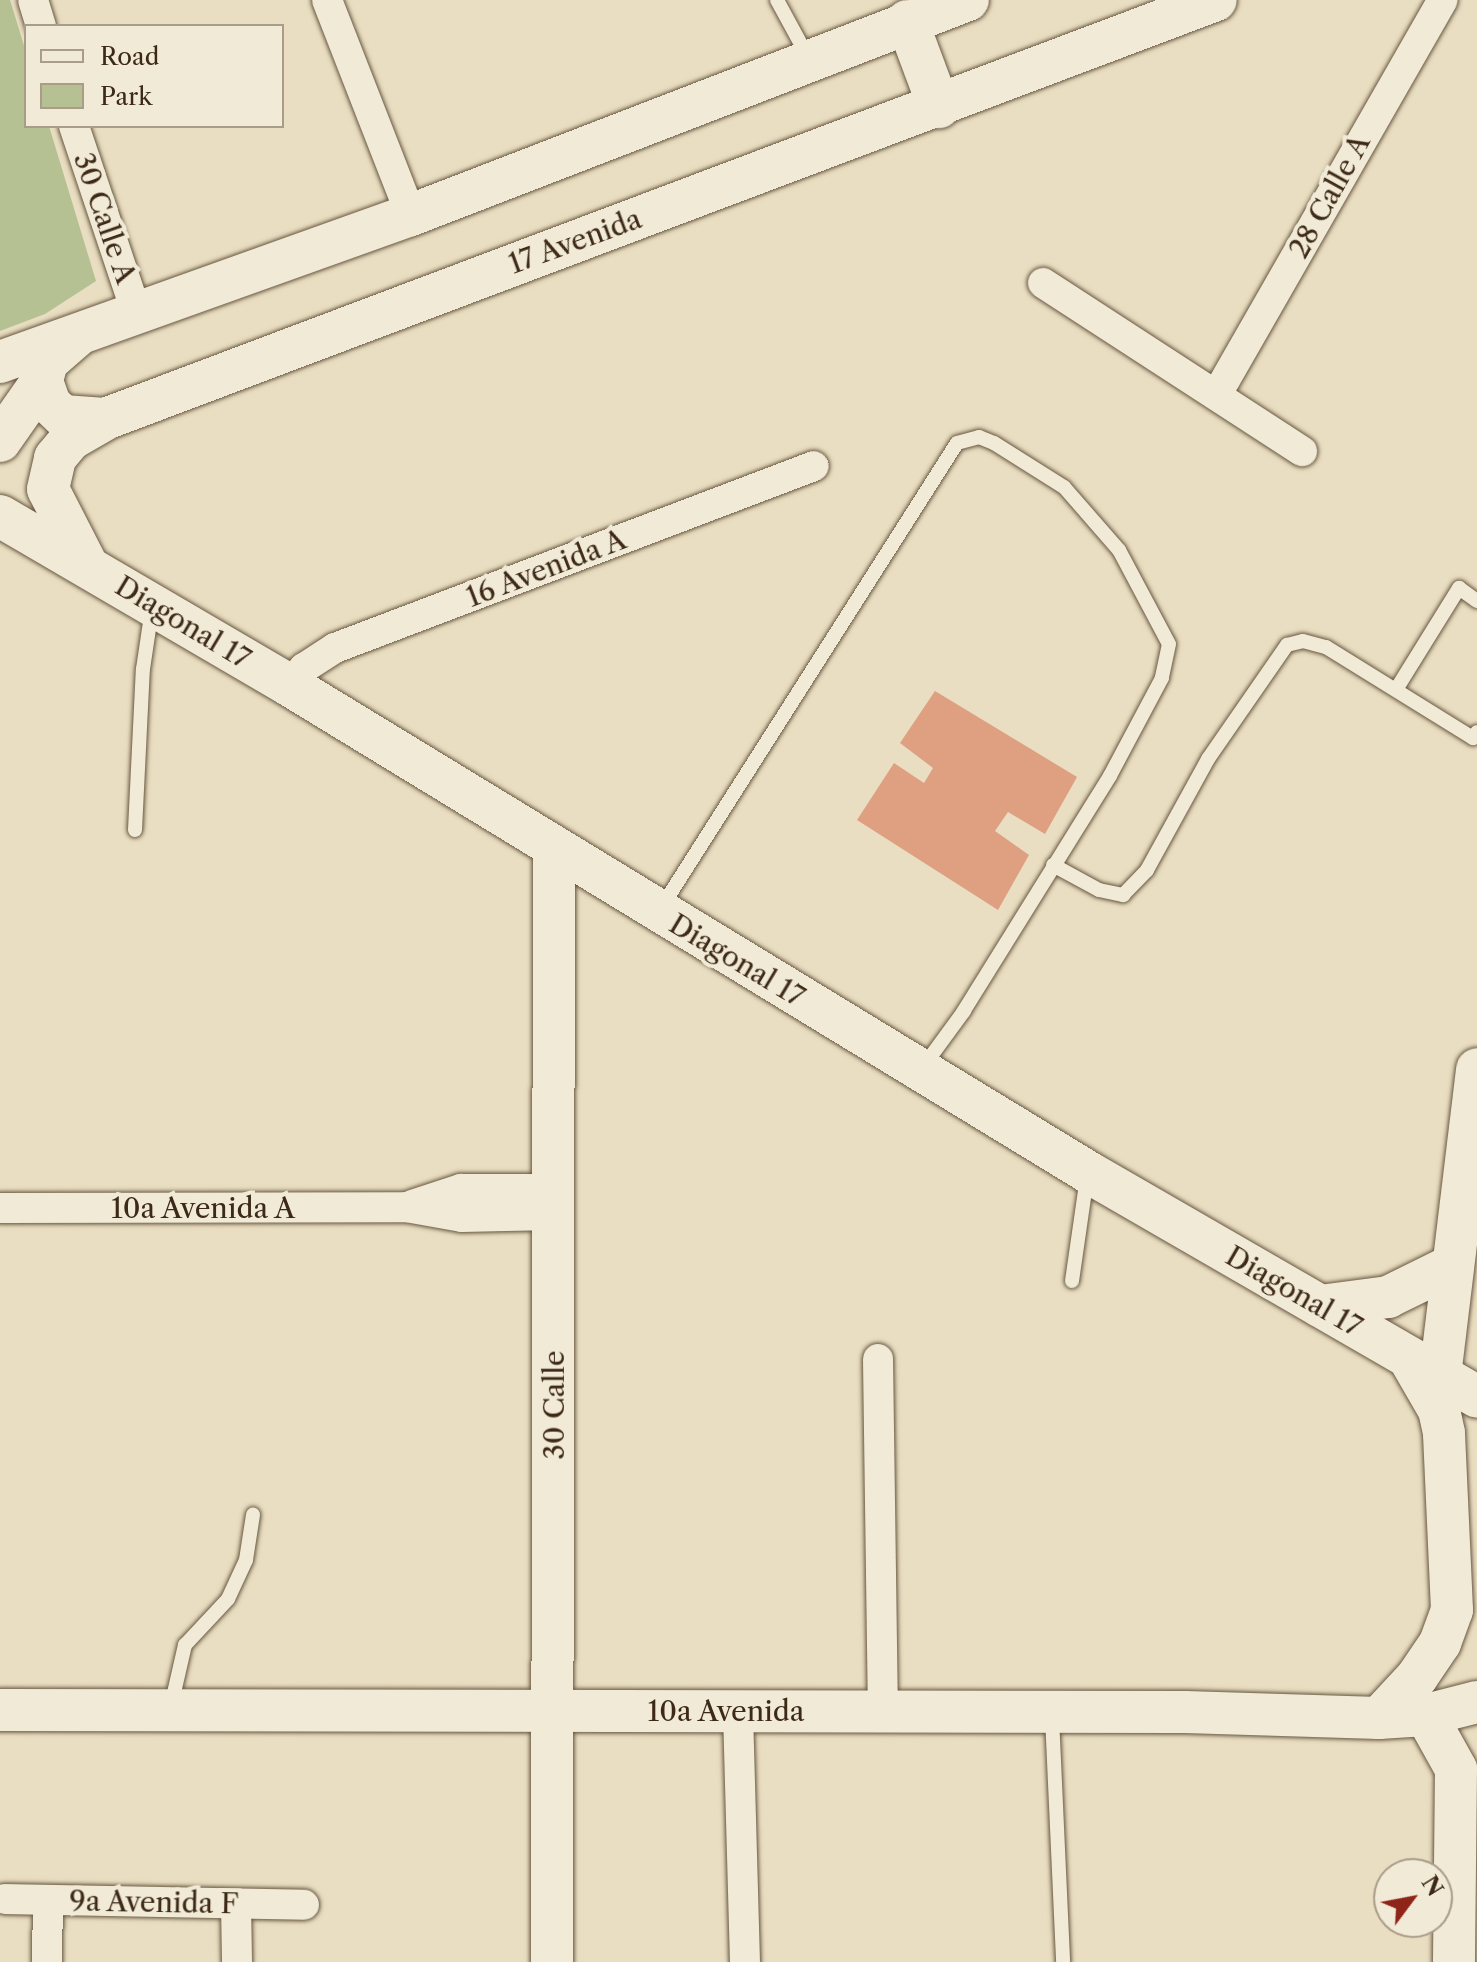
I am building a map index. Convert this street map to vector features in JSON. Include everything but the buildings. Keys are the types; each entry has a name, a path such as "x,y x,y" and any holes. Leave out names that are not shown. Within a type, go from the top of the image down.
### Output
{"street":[{"path":"33,0 40,24"},
{"path":"327,0 411,215"},
{"path":"0,362 411,215 968,0"},
{"name":"17 Avenida","path":"88,566 48,489 55,458 71,439 105,419 1216,0"},
{"name":"28 Calle A","path":"1217,394 1443,0"},
{"path":"907,21 939,107"},
{"name":"30 Calle A","path":"75,128 136,311"},
{"path":"1043,283 1302,451"},
{"path":"0,441 42,381 47,362 80,333"},
{"path":"42,381 50,404 63,416 105,419"},
{"name":"16 Avenida A","path":"289,685 304,668 335,648 814,466"},
{"name":"Diagonal 17","path":"0,516 289,685 1088,1172 1447,1380"},
{"name":"30 Calle","path":"552,1962 554,849"},
{"path":"1379,1718 1417,1677 1440,1643 1452,1610 1444,1433 1439,1410 1447,1380 1451,1266 1477,1069"},
{"name":"10a Avenida A","path":"0,1208 406,1207 461,1189 554,1202"},
{"path":"1320,1306 1388,1297 1451,1266"},
{"path":"878,1359 883,1712"},
{"path":"1451,1709 1456,1769 1454,1962"},
{"name":"10a Avenida","path":"0,1710 1051,1712 1379,1718 1451,1709"},
{"path":"738,1712 745,1962"},
{"name":"9a Avenida F","path":"5,1899 304,1905"},
{"path":"47,1962 48,1900"},
{"path":"236,1904 237,1962"}],"lane":[{"path":"777,0 809,60"},
{"path":"658,912 957,443 979,437 1064,487 1119,550 1169,644 1162,678 1110,776 964,1011 920,1070"},
{"path":"1397,688 1459,588 1477,601"},
{"path":"135,830 143,669 153,604"},
{"path":"1053,865 1099,890 1123,895 1147,870 1208,759 1287,645 1303,641 1326,647 1397,688 1473,738 1477,732"},
{"path":"1072,1281 1088,1172"},
{"path":"170,1710 185,1645 228,1599 246,1560 253,1515"},
{"path":"1051,1712 1063,1962"}],"green space":[{"path":"0,0 10,0 24,46 24,128 50,128 96,281 45,314 0,331"}]}
